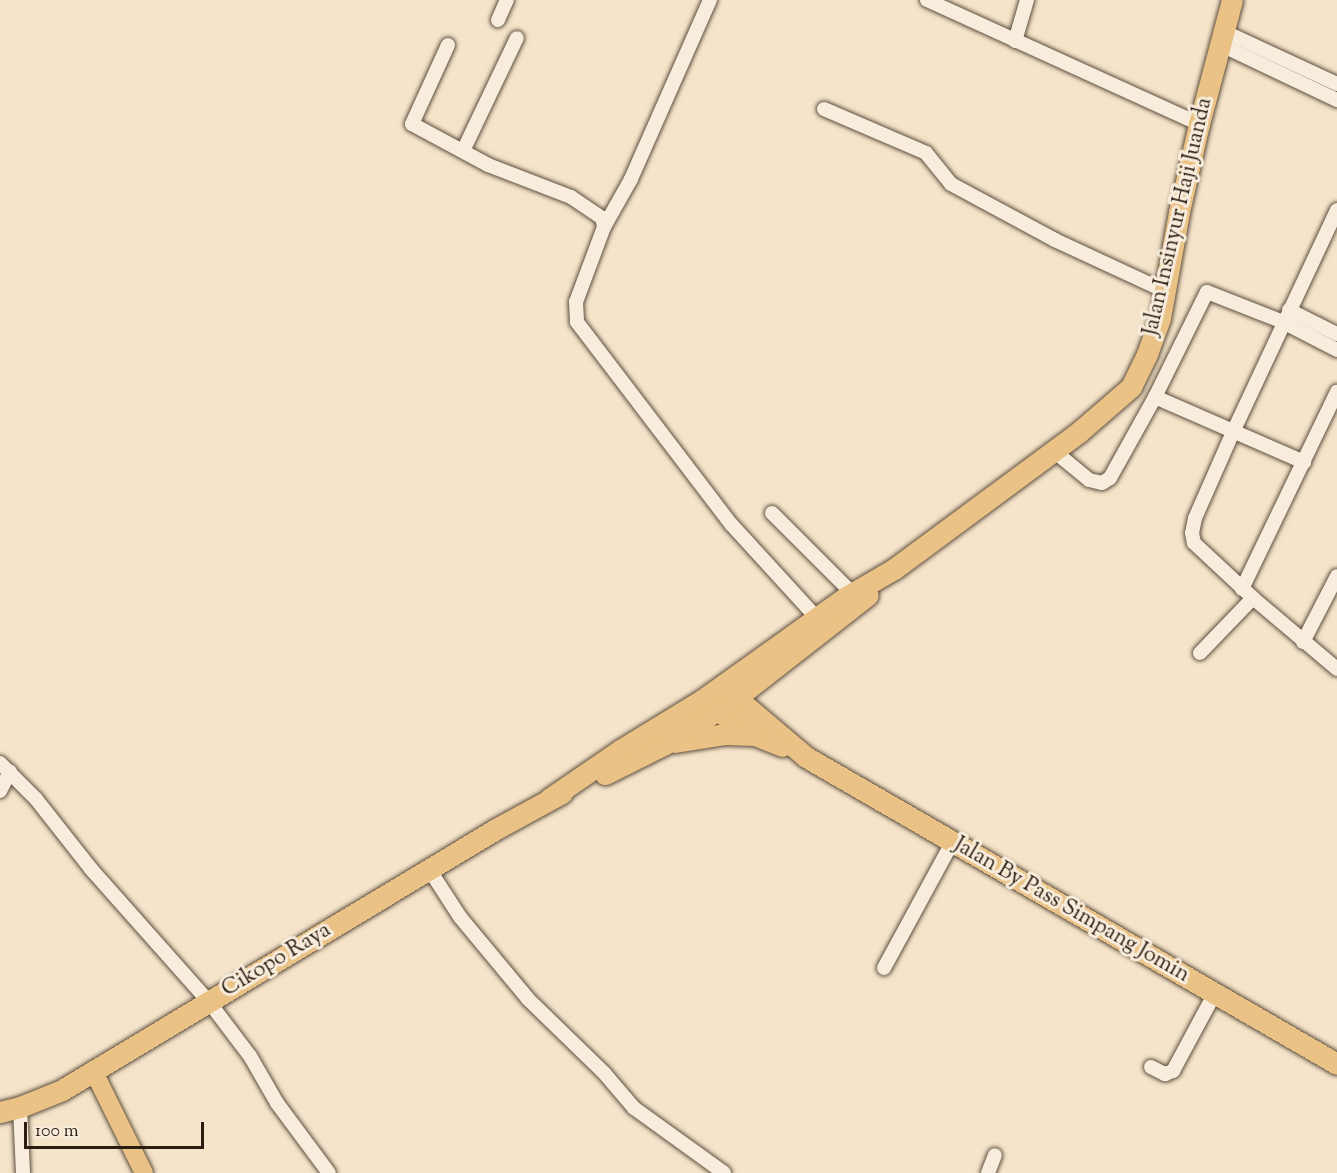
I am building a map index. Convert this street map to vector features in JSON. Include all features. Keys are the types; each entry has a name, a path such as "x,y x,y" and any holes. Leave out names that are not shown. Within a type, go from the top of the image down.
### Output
{"highway":[{"name":"Jalan Insinyur Haji Juanda","path":"729,692 816,617 894,569 1054,451 1104,412 1131,387 1150,347 1167,292 1179,212 1199,124 1232,0"},
{"name":"Jalan Insinyur Haji Juanda","path":"729,692 759,681 855,608 894,569"},
{"path":"665,744 761,730 754,703 759,681"},
{"path":"709,706 729,692"},
{"name":"Jalan By Pass Simpang Jomin","path":"729,692 761,730"},
{"name":"Jalan By Pass Simpang Jomin","path":"709,706 761,730 952,843 1337,1064"},
{"name":"Cikopo Raya","path":"549,799 665,744 709,706"},
{"name":"Cikopo Raya","path":"10,1110 62,1089 549,799 622,749 709,706"}],"main road":[{"path":"93,1070 144,1173"}],"street":[{"path":"498,20 507,0"},
{"path":"710,0 631,179 604,227 576,302 577,322 731,524 816,617"},
{"path":"927,0 1199,124"},
{"path":"1016,41 1027,0"},
{"path":"463,151 517,38"},
{"path":"1221,38 1337,84"},
{"path":"1221,38 1337,100"},
{"path":"448,45 412,124 488,165 580,202 602,218 604,227"},
{"path":"824,109 926,153 951,184 1055,240 1167,292"},
{"path":"1337,210 1194,518 1192,533 1194,543 1247,594 1337,669"},
{"path":"1054,451 1089,480 1106,482 1155,397 1207,292 1337,334"},
{"path":"1286,316 1337,350"},
{"path":"1200,653 1247,594 1337,392"},
{"path":"1155,397 1304,462"},
{"path":"772,513 852,593"},
{"path":"1303,642 1337,576"},
{"path":"0,791 5,767"},
{"path":"5,767 36,799 91,869 209,1002 250,1056 277,1103 329,1173"},
{"path":"884,968 952,843"},
{"path":"429,869 460,917 528,999 605,1074 634,1108 724,1173"},
{"path":"1151,1067 1165,1074 1173,1071 1215,993"},
{"path":"10,1110 22,1173"},
{"path":"988,1173 995,1155"}]}
